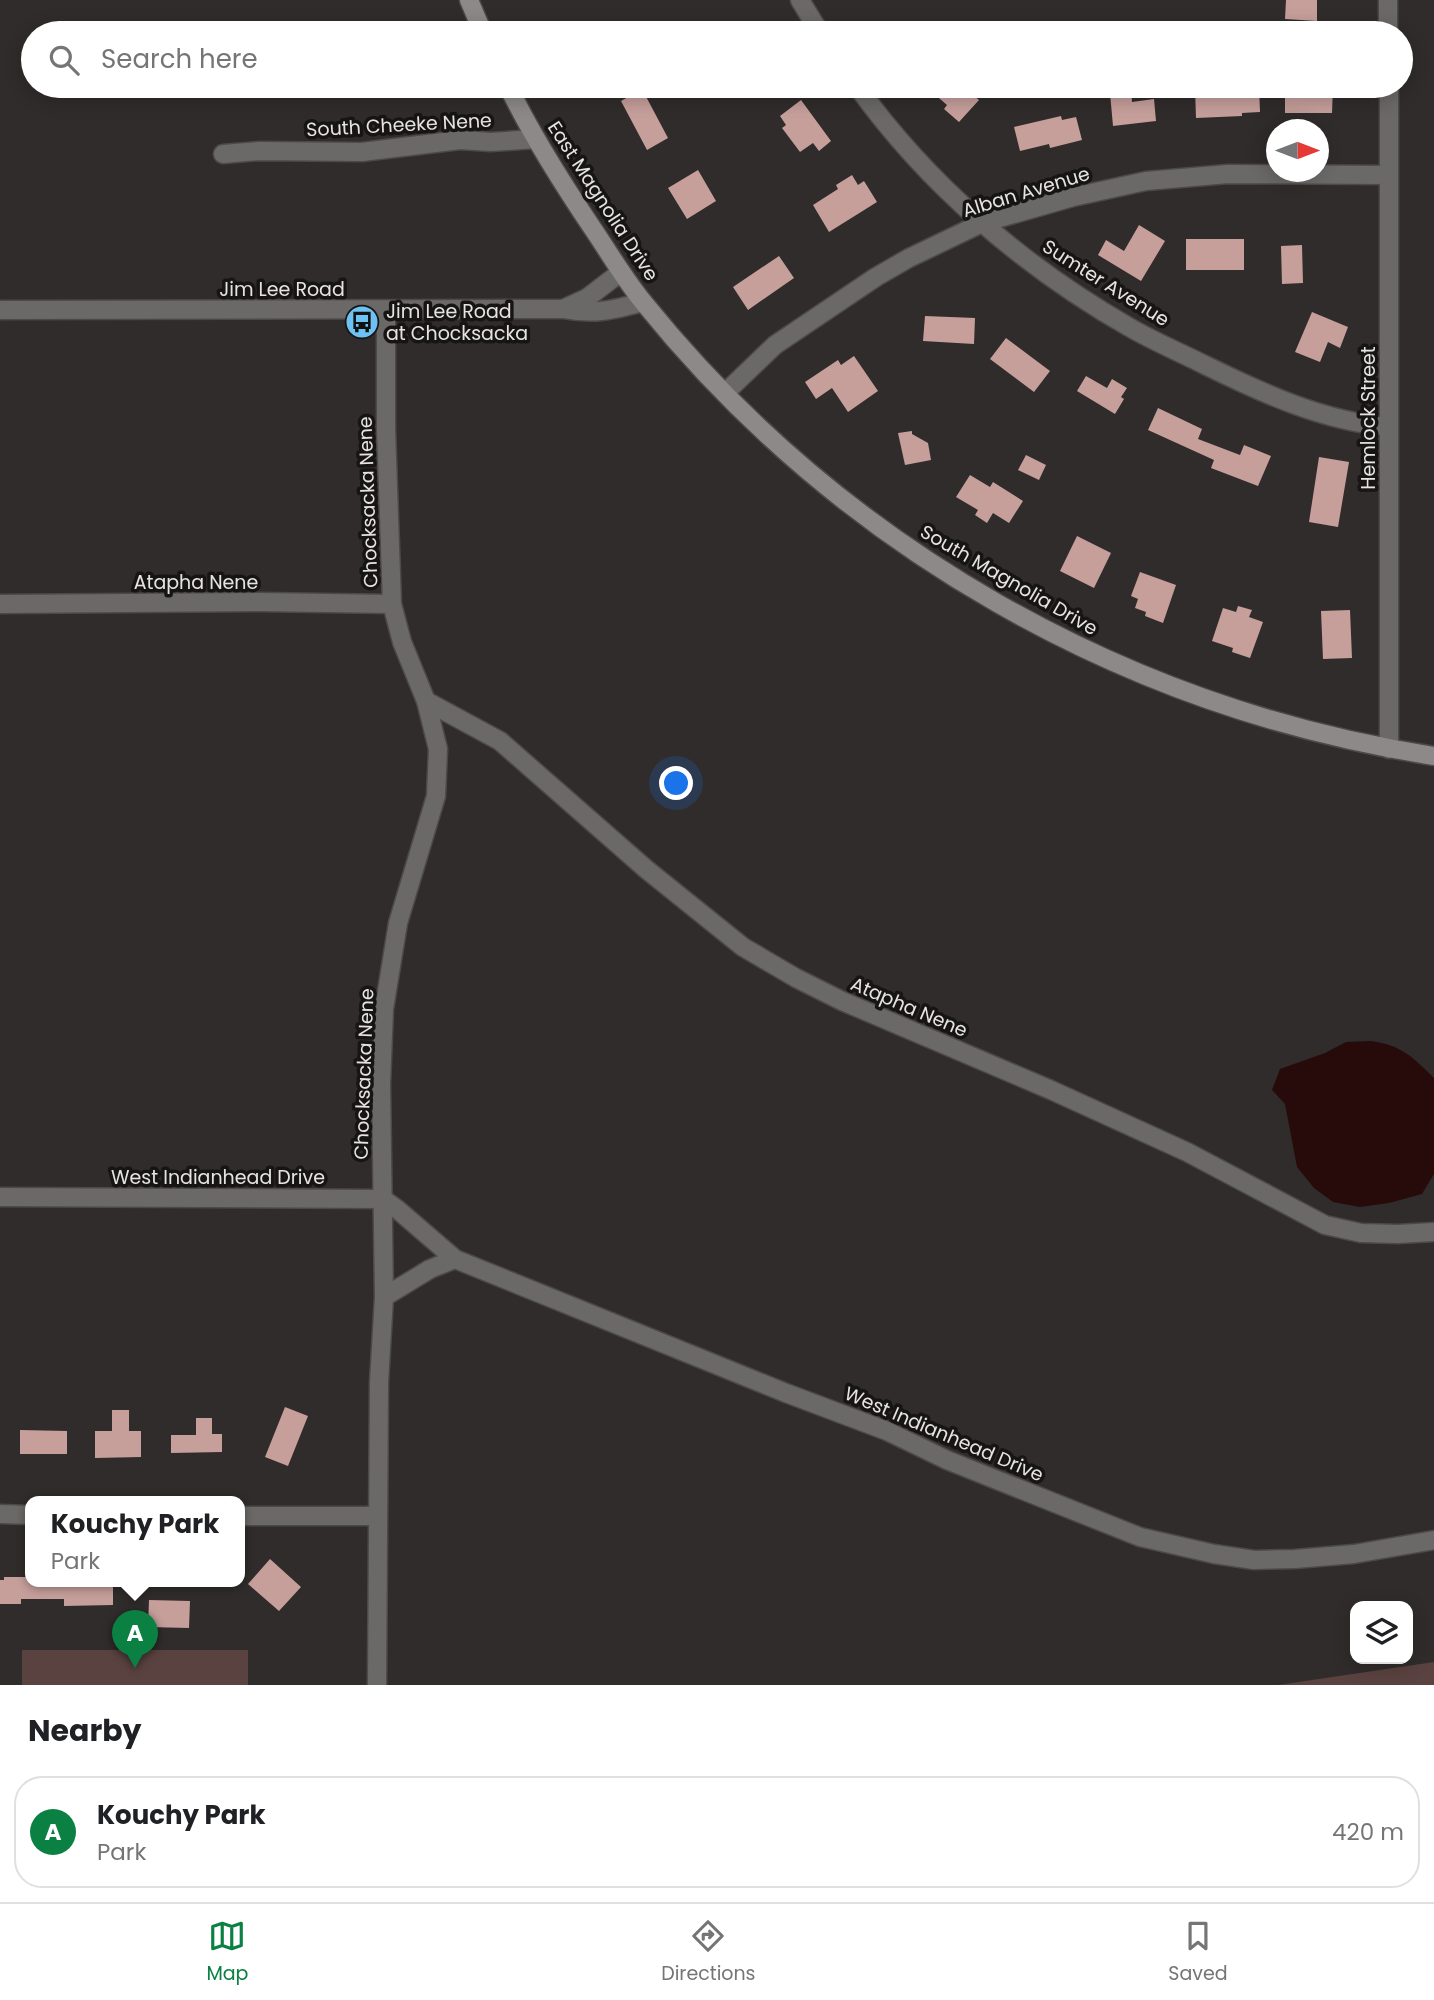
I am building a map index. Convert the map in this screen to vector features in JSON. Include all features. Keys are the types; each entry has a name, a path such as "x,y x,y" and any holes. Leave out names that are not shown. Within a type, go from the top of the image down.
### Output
{"main road":[{"path":"470,0 478,21"},
{"name":"East Magnolia Drive","path":"514,98 567,191 643,302"},
{"name":"South Magnolia Drive","path":"643,302 725,393 788,455 835,495 943,570 1022,617 1086,650 1171,686 1249,714 1314,733 1434,756"}],"street":[{"path":"800,0 813,21"},
{"path":"1388,0 1388,21"},
{"name":"Sumter Avenue","path":"867,98 911,154 982,223 1056,281 1129,328 1245,384 1318,414 1360,425 1389,427"},
{"name":"Hemlock Street","path":"1389,98 1390,749"},
{"name":"South Cheeke Nene","path":"223,154 259,151 362,152 460,141 536,139"},
{"name":"Alban Avenue","path":"725,393 775,345 876,277 982,223 1073,197 1146,181 1228,174 1389,175"},
{"name":"Jim Lee Road","path":"563,309 586,298 621,272"},
{"name":"Jim Lee Road","path":"0,310 563,309 586,313 643,302"},
{"name":"Chocksacka Nene","path":"377,1685 379,1382 384,1297 381,1084 384,1009 398,923 436,796 438,749 426,701 402,642 392,604 386,429 386,310"},
{"name":"Atapha Nene","path":"0,604 392,604"},
{"name":"Atapha Nene","path":"426,701 500,741 646,869 743,947 796,978 842,1001 1174,1146 1325,1225 1361,1233 1434,1232"},
{"name":"West Indianhead Drive","path":"0,1197 383,1199 455,1259 887,1431 947,1460 1140,1537 1254,1560 1354,1554 1434,1540"},
{"path":"384,1297 430,1269 455,1259"},
{"path":"0,1514 25,1515"},
{"path":"245,1516 378,1516"}],"shaded area":[{"path":"1371,1041 1406,1053 1434,1078 1434,1174 1422,1194 1360,1207 1333,1202 1314,1188 1297,1167 1285,1104 1272,1090 1280,1069 1325,1053 1346,1042"},
{"path":"22,1650 248,1650 248,1685 22,1685"},
{"path":"1434,1662 1434,1685 1278,1685"}],"building":[{"path":"1286,0 1317,0 1317,21 1285,19"},
{"path":"626,98 647,98 668,138 647,150 621,101"},
{"path":"939,98 979,100 959,122 944,109 947,105"},
{"path":"1110,98 1132,98 1132,102 1154,99 1156,121 1113,126"},
{"path":"1195,98 1259,98 1260,112 1242,113 1242,116 1196,118"},
{"path":"1285,98 1333,98 1332,113 1285,113"},
{"path":"801,100 831,141 819,151 813,143 800,152 782,128 786,125 780,116"},
{"path":"1061,116 1062,120 1076,117 1082,140 1050,148 1049,144 1020,151 1014,127"},
{"path":"698,170 716,201 687,219 668,188"},
{"path":"852,175 858,185 864,181 877,202 829,232 813,205 838,189 836,185"},
{"path":"1139,225 1165,241 1141,281 1098,255 1106,240 1124,251"},
{"path":"1186,239 1244,239 1244,270 1186,270"},
{"path":"1302,245 1303,283 1282,284 1281,246"},
{"path":"779,256 794,278 748,310 733,287"},
{"path":"1312,312 1348,327 1340,348 1328,342 1320,362 1295,352"},
{"path":"925,316 975,318 974,344 923,341"},
{"path":"1006,338 1050,371 1034,392 990,359"},
{"path":"854,356 878,391 848,412 832,388 816,399 805,382 838,360 841,365"},
{"path":"1086,376 1107,388 1112,379 1127,388 1115,414 1077,391"},
{"path":"1158,408 1202,429 1198,439 1240,455 1244,445 1271,456 1258,486 1211,468 1214,460 1148,430"},
{"path":"912,431 912,434 928,443 931,460 905,465 898,433"},
{"path":"1026,455 1046,465 1039,480 1018,470"},
{"path":"1319,457 1349,462 1338,527 1309,522"},
{"path":"970,475 990,487 993,482 1023,501 1009,523 993,513 987,523 975,515 978,510 956,497"},
{"path":"1077,536 1111,553 1094,588 1060,571"},
{"path":"1140,572 1176,585 1163,623 1145,616 1146,612 1135,608 1138,599 1131,596"},
{"path":"1238,606 1252,610 1249,617 1263,622 1250,658 1232,652 1233,648 1212,641 1223,608 1236,612"},
{"path":"1350,610 1352,658 1323,659 1321,611"},
{"path":"285,1407 308,1416 288,1466 265,1457"},
{"path":"112,1410 129,1410 129,1431 141,1431 141,1457 95,1458 95,1431 112,1431"},
{"path":"196,1418 212,1418 212,1434 222,1434 222,1452 171,1453 171,1435 196,1435"},
{"path":"20,1430 67,1431 67,1454 20,1454"},
{"path":"270,1559 301,1587 279,1611 248,1584"},
{"path":"4,1577 25,1577 25,1587 113,1587 113,1605 64,1606 64,1599 21,1599 21,1604 0,1604 0,1580 4,1580"},
{"path":"149,1600 190,1601 189,1628 148,1627"}],"place":[{"name":"Jim Lee Road at Chocksacka","path":"362,322"},
{"name":"Kouchy Park","path":"135,1668"}]}
